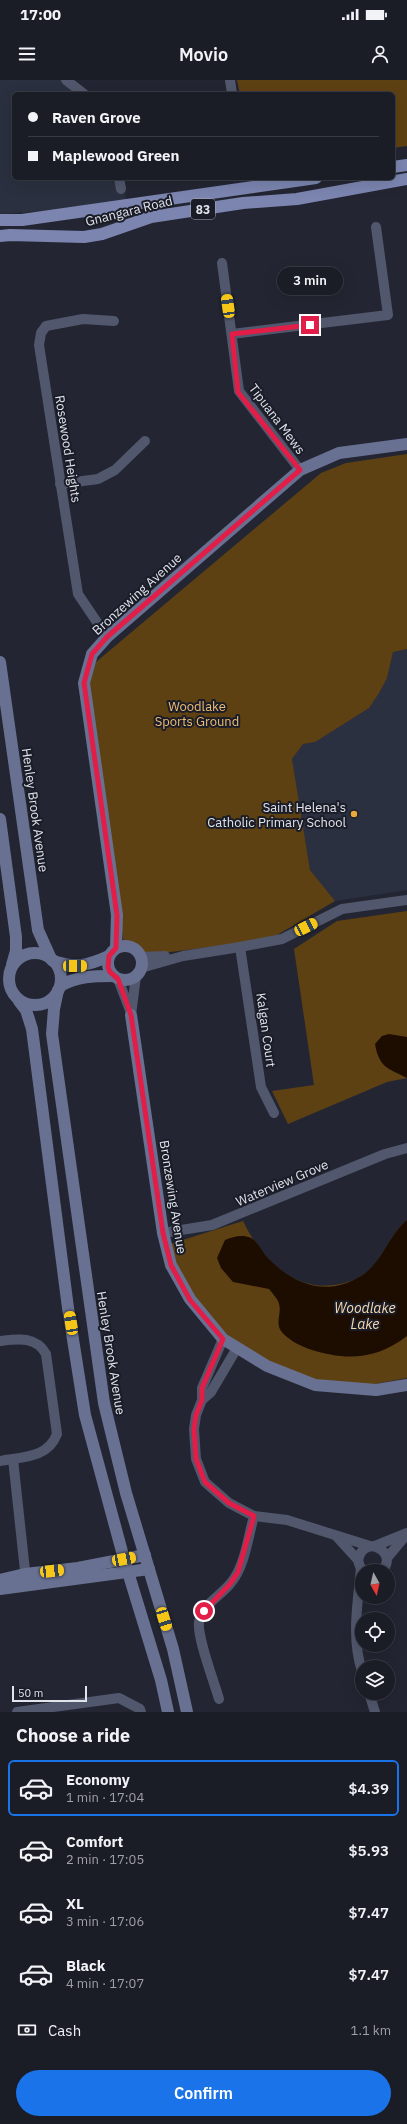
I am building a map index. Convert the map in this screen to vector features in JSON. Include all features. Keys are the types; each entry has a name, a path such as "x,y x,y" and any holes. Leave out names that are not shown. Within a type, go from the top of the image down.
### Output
{"main road":[{"path":"395,167 407,165"},
{"name":"Gnangara Road","path":"0,236 84,237 102,234 151,218 243,203 297,198 407,179"},
{"name":"Gnangara Road","path":"0,220 22,220 302,180"},
{"name":"Bronzewing Avenue","path":"117,950 117,915 84,683 92,654 107,637 300,470 339,453 407,444"},
{"name":"Henley Brook Avenue","path":"0,662 38,930 52,960"},
{"path":"0,819 16,937 16,951 7,971 9,985 26,1010 32,1029 68,1308 85,1415 124,1559 161,1680 168,1712"},
{"path":"116,977 108,967 117,950"},
{"path":"7,971 18,959 30,954 43,955 52,960 84,966 117,950 137,952 139,967 124,980 116,977 83,977 72,980 59,988"},
{"path":"0,993 18,999 26,1004 41,1005 54,997 59,988 60,974 52,960"},
{"name":"Henley Brook Avenue","path":"59,988 54,1009 52,1034 94,1345 116,1459 173,1648 188,1712"},
{"name":"Bronzewing Avenue","path":"131,1015 163,1233 171,1265 190,1300 223,1339 268,1366 315,1385 376,1390 407,1384"},
{"path":"0,1589 26,1580 145,1555"},
{"path":"0,1580 26,1580 149,1569"}],"street":[{"path":"66,80 81,92"},
{"path":"230,80 232,92"},
{"path":"119,180 121,189"},
{"path":"232,334 388,315 376,227"},
{"name":"Tipuana Mews","path":"222,262 238,392 300,470"},
{"name":"Rosewood Heights","path":"107,637 78,594 39,345 41,334 46,326 83,319 114,321"},
{"path":"60,484 98,478 115,470 145,441"},
{"path":"139,967 183,956 240,948 282,939 342,909 407,900"},
{"name":"Kalgan Court","path":"240,948 261,1087 274,1113"},
{"name":"Bronzewing Avenue","path":"131,1015 139,967"},
{"name":"Bronzewing Avenue","path":"116,977 131,1015"},
{"name":"Waterview Grove","path":"163,1233 212,1225 386,1154 407,1148"},
{"path":"0,1341 19,1338 32,1341 42,1346 46,1354 57,1434 54,1443 48,1450 39,1454 0,1461"},
{"path":"223,1339 202,1388 202,1400 196,1415 194,1429 196,1459 205,1482 229,1503 254,1516 287,1520 337,1537 381,1548 387,1558"},
{"path":"202,1400 211,1392 237,1348"},
{"path":"13,1459 26,1580"},
{"path":"219,1698 202,1645 199,1622 204,1611 230,1584 238,1572 254,1516"},
{"path":"361,1564 362,1551 407,1533"},
{"path":"386,1564 387,1558 407,1533"},
{"path":"337,1537 359,1564"},
{"path":"358,1604 356,1614 359,1660"},
{"path":"20,1712 119,1698 140,1709 141,1712"},
{"path":"371,1700 375,1712"}],"shaded area":[{"path":"0,80 72,80 86,92 12,92 12,180 123,180 127,205 0,214"},
{"name":"Saint Helena's Catholic Primary School","path":"407,649 407,890 335,901 310,870 292,759 303,744 315,742 387,678 393,652"}],"green space":[{"path":"237,80 407,80 407,146 395,148 395,92 240,92"},
{"name":"Woodlake Sports Ground","path":"407,454 407,649 393,652 387,678 369,708 315,742 303,744 292,759 310,870 335,901 277,935 242,943 155,954 136,953 124,944 88,690 96,662 321,473 346,463"},
{"path":"407,911 407,1078 387,1082 288,1124 272,1091 314,1085 294,949 337,921"},
{"path":"407,1220 407,1378 369,1385 319,1382 256,1358 215,1325 184,1283 170,1244 243,1221 259,1248 281,1270 308,1284 324,1286 348,1282 367,1272 380,1257 401,1225"}],"water":[{"path":"389,1034 407,1037 407,1078 389,1069 379,1058 375,1044 382,1036"},
{"name":"Woodlake Lake","path":"407,1220 407,1336 384,1350 372,1354 348,1356 323,1353 301,1346 294,1342 279,1328 280,1307 276,1298 269,1289 233,1282 221,1268 217,1258 225,1240 238,1236 244,1236 255,1241 266,1256 287,1274 310,1285 322,1287 335,1286 348,1283 369,1270 375,1264 400,1226"}],"place":[{"name":"Saint Helena's Catholic Primary School","path":"354,814"}],"route":[{"path":"204,1611 230,1584 238,1572 254,1516 229,1503 205,1482 196,1459 194,1429 196,1415 202,1400 202,1388 223,1339 190,1300 171,1265 163,1233 131,1015 118,979 110,972 108,967 109,956 116,948 117,915 84,683 86,669 92,654 107,637 300,470 238,392 232,334 310,325"}]}
